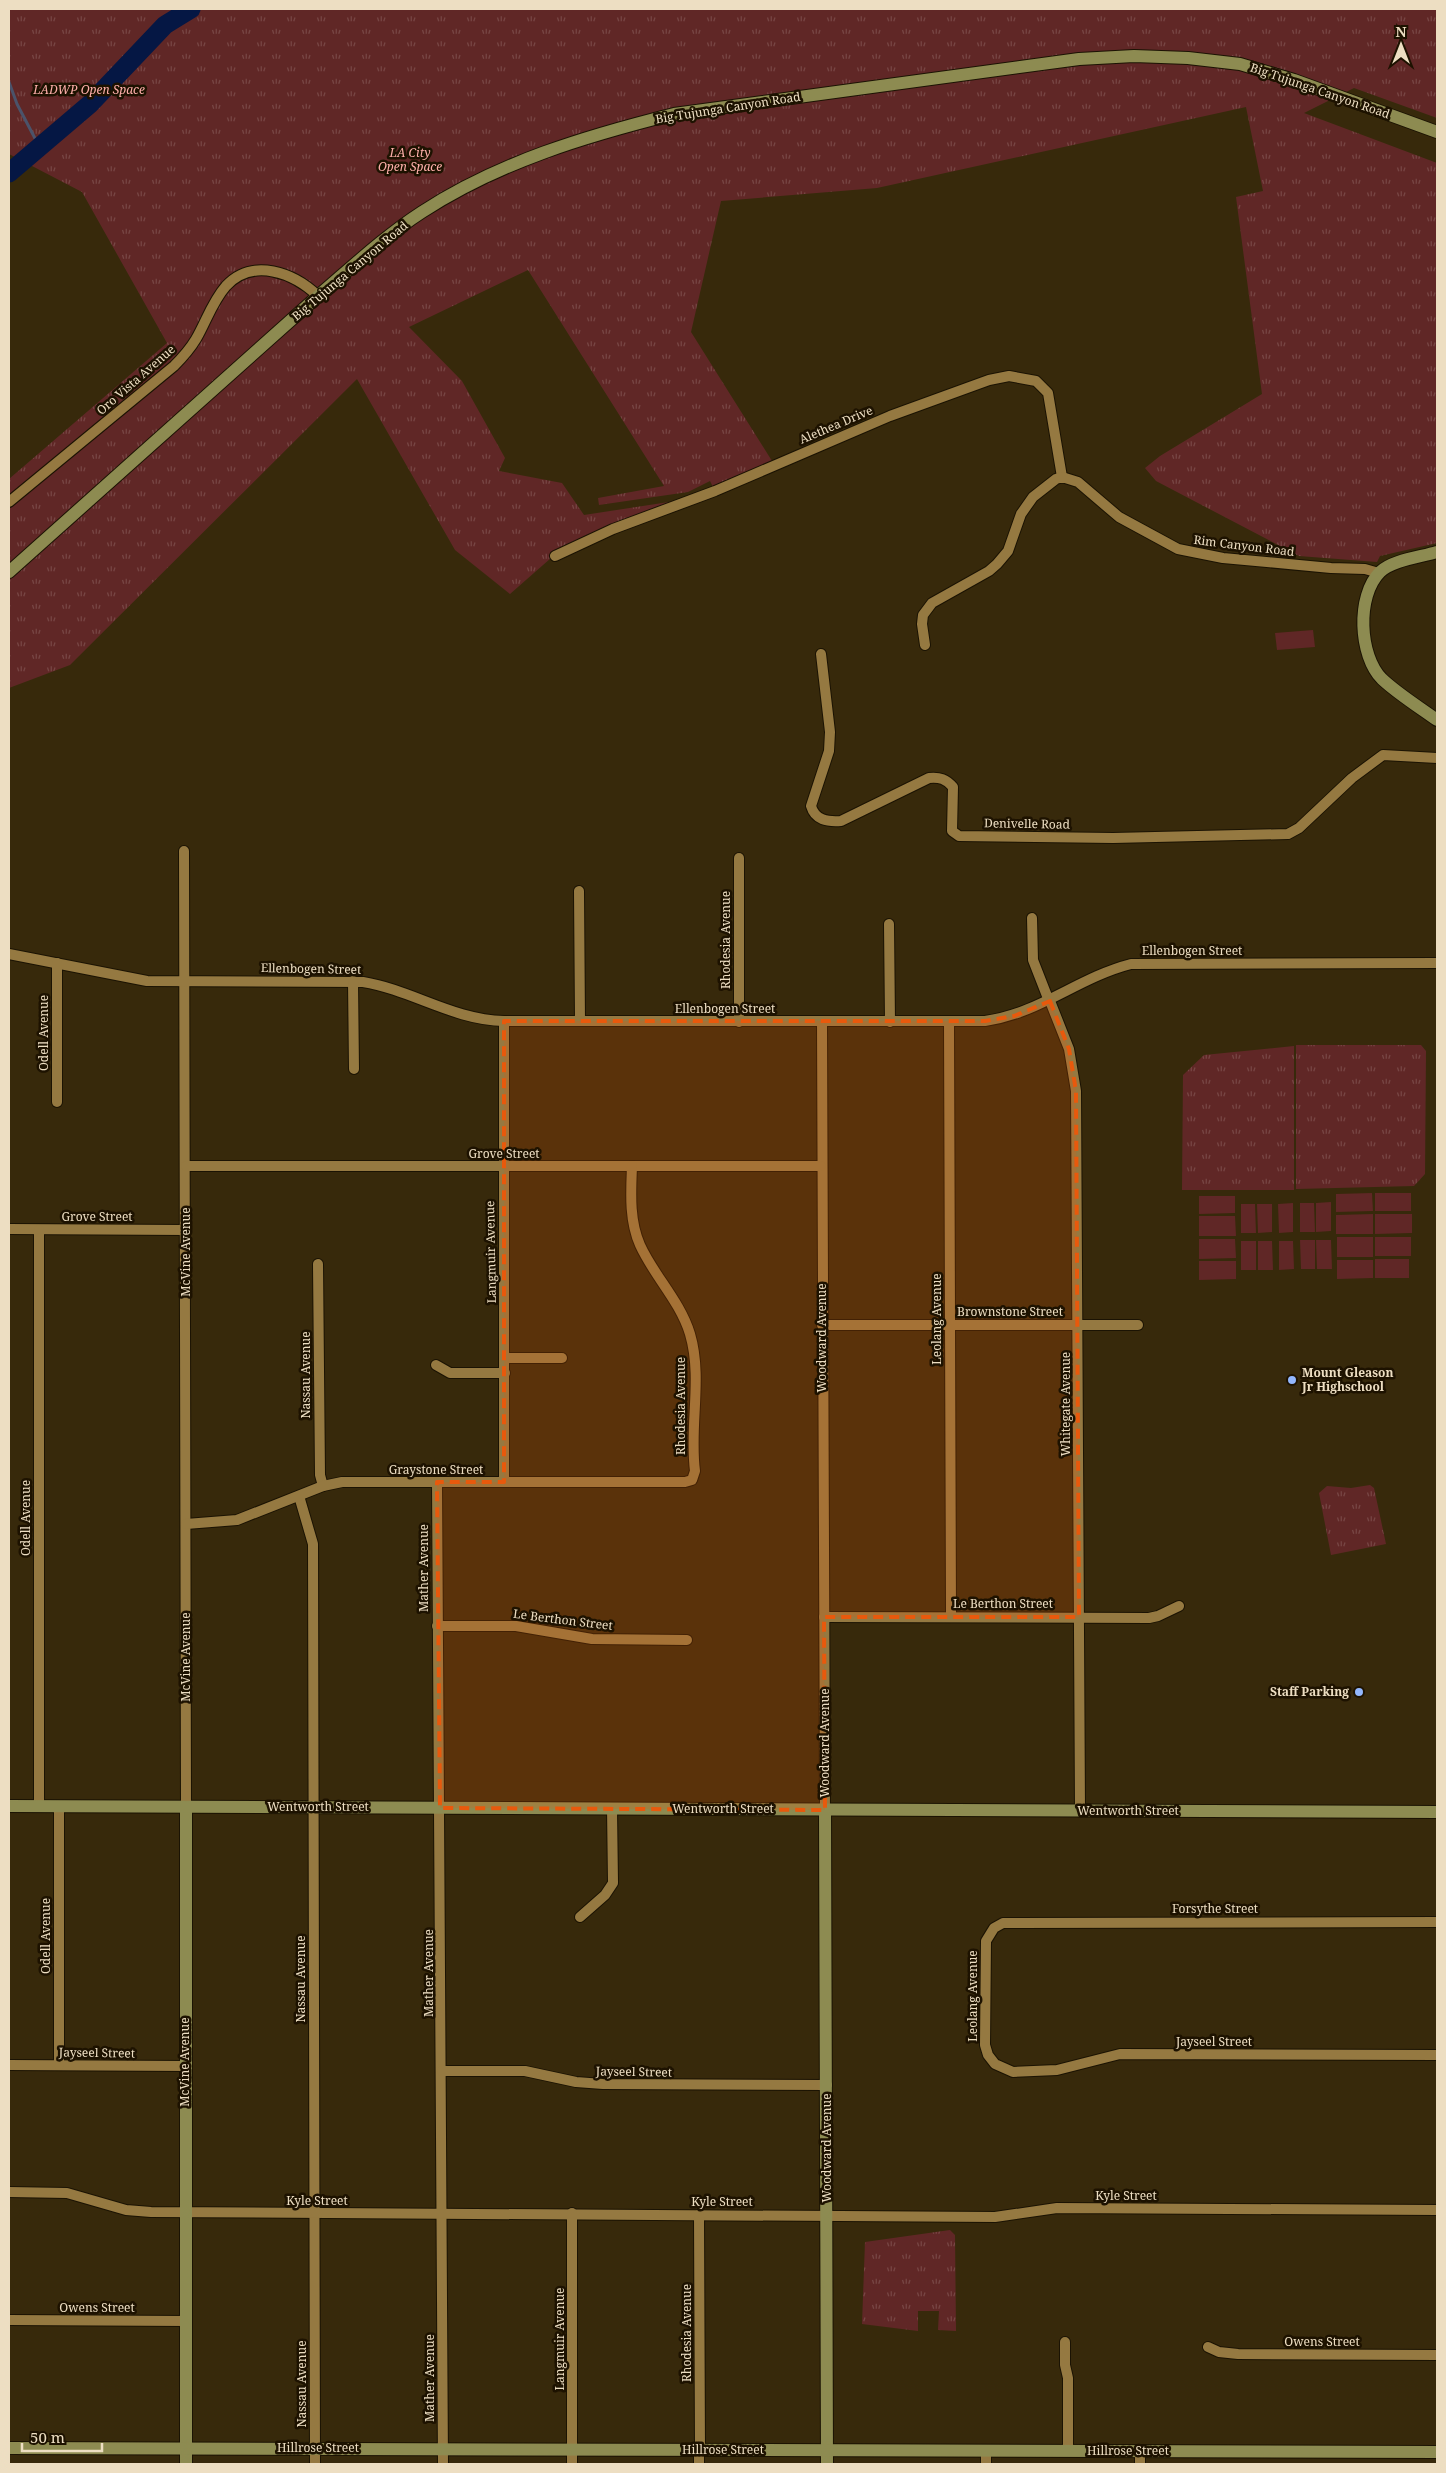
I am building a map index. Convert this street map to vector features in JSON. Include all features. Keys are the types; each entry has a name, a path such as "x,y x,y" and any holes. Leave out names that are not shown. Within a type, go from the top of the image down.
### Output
{"street":[{"name":"Big Tujunga Canyon Road","path":"9,572 370,251 422,212 463,188 548,149 674,114 1079,59 1134,56 1188,58 1240,64 1294,80 1437,132"},
{"name":"Oro Vista Avenue","path":"9,502 174,366 196,339 215,301 234,280 261,270 275,271 299,280 318,296"},
{"name":"Alethea Drive","path":"555,556 613,529 715,491 890,416 989,380 1009,376 1036,381 1048,393 1062,477"},
{"name":"Rim Canyon Road","path":"1062,477 1078,482 1119,516 1178,549 1223,558 1331,568 1366,569 1379,573"},
{"path":"925,645 922,624 923,615 932,602 989,571 997,564 1008,551 1021,514 1033,497 1056,478 1062,477"},
{"path":"1437,552 1396,564 1379,573 1372,583 1365,608 1365,642 1371,663 1381,678 1437,720"},
{"name":"Denivelle Road","path":"821,654 830,732 828,751 811,806 813,813 819,818 830,821 841,821 929,778 938,777 947,780 953,787 951,824 952,831 959,836 1113,838 1288,834 1300,828 1352,778 1383,755 1437,758"},
{"name":"McVine Avenue","path":"184,851 186,1166 186,2464"},
{"name":"Rhodesia Avenue","path":"739,858 739,1022"},
{"path":"579,891 580,1021"},
{"name":"Whitegate Avenue","path":"1032,918 1033,960 1069,1049 1076,1091 1080,1811"},
{"path":"889,924 890,1022"},
{"name":"Ellenbogen Street","path":"9,954 140,980 354,981 386,986 462,1016 504,1021 949,1022 1001,1019 1035,1008 1100,973 1131,964 1437,963"},
{"name":"Odell Avenue","path":"57,963 57,1102"},
{"path":"354,981 354,1069"},
{"name":"Langmuir Avenue","path":"504,1021 504,1482"},
{"name":"Woodward Avenue","path":"822,1022 827,2464"},
{"name":"Leolang Avenue","path":"949,1022 951,1616"},
{"name":"Grove Street","path":"186,1166 821,1166"},
{"name":"Rhodesia Avenue","path":"632,1166 631,1204 639,1243 684,1317 690,1335 694,1362 695,1471 692,1480"},
{"name":"Grove Street","path":"9,1230 186,1230"},
{"name":"Odell Avenue","path":"39,1230 39,1806"},
{"name":"Nassau Avenue","path":"318,1264 320,1475 323,1486"},
{"name":"Brownstone Street","path":"822,1325 1138,1324"},
{"path":"505,1358 562,1358"},
{"path":"436,1365 450,1373 505,1373"},
{"name":"Graystone Street","path":"186,1524 237,1520 323,1486 352,1482 685,1482 692,1480"},
{"name":"Mather Avenue","path":"437,1482 443,2464"},
{"name":"Nassau Avenue","path":"299,1496 313,1544 315,2464"},
{"name":"Le Berthon Street","path":"824,1617 1149,1618 1179,1606"},
{"name":"Le Berthon Street","path":"437,1626 516,1626 592,1639 687,1640"},
{"name":"Wentworth Street","path":"9,1806 1437,1812"},
{"name":"Odell Avenue","path":"58,2065 59,1806"},
{"path":"580,1917 605,1895 613,1883 612,1808"},
{"name":"Forsythe Street","path":"994,1928 1008,1922 1437,1922"},
{"name":"Leolang Avenue","path":"994,1928 988,1936 986,1947 985,2045 988,2055 994,2064"},
{"name":"Jayseel Street","path":"994,2064 1013,2072 1044,2072 1120,2054 1437,2055"},
{"name":"Jayseel Street","path":"9,2065 185,2066"},
{"name":"Jayseel Street","path":"442,2071 525,2072 576,2082 603,2084 827,2085"},
{"name":"Kyle Street","path":"9,2192 60,2193 126,2210 185,2213 995,2217 1057,2208 1437,2210"},
{"name":"Langmuir Avenue","path":"572,2214 572,2464"},
{"name":"Rhodesia Avenue","path":"699,2215 699,2464"},
{"name":"Owens Street","path":"9,2320 186,2320"},
{"path":"1065,2342 1065,2365 1068,2378 1068,2451"},
{"name":"Owens Street","path":"1208,2347 1219,2352 1238,2354 1437,2355"},
{"name":"Hillrose Street","path":"9,2448 1437,2452"},
{"path":"986,2451 986,2464"},
{"path":"1140,2451 1140,2464"}],"highlighted area":[{"path":"1050,1001 1069,1049 1076,1091 1079,1617 824,1617 825,1810 440,1808 437,1482 504,1482 504,1021 985,1021 1014,1016"}],"green space":[{"path":"9,9 1437,9 1437,118 1354,88 1304,113 1437,163 1437,543 1380,556 1377,562 1299,556 1156,481 1145,468 1160,456 1262,394 1236,197 1263,191 1246,107 877,188 721,201 691,332 772,461 701,502 620,527 551,558 510,594 455,550 357,379 70,665 9,688 9,479 167,343 82,192 9,154","holes":["528,270 664,486 598,498 599,505 688,492 710,481 714,489 682,500 584,515 562,483 499,471 505,458 462,381 409,327"]},
{"path":"1313,630 1315,647 1277,650 1275,633"},
{"path":"1296,1045 1421,1045 1426,1051 1425,1174 1414,1186 1296,1189"},
{"path":"1294,1046 1294,1190 1182,1190 1183,1075 1204,1055"},
{"path":"1372,1193 1373,1211 1336,1212 1336,1194"},
{"path":"1375,1193 1411,1193 1411,1211 1375,1211"},
{"path":"1199,1196 1235,1196 1235,1213 1199,1214"},
{"path":"1331,1202 1331,1231 1316,1232 1316,1203"},
{"path":"1293,1203 1293,1232 1279,1233 1278,1204"},
{"path":"1300,1203 1314,1203 1315,1232 1300,1232"},
{"path":"1241,1204 1255,1204 1256,1233 1241,1233"},
{"path":"1257,1204 1272,1204 1272,1232 1258,1233"},
{"path":"1373,1214 1373,1234 1336,1234 1336,1215"},
{"path":"1375,1214 1412,1214 1412,1233 1375,1234"},
{"path":"1199,1216 1235,1216 1236,1236 1199,1236"},
{"path":"1337,1237 1373,1237 1373,1257 1337,1257"},
{"path":"1375,1237 1411,1237 1411,1256 1375,1256"},
{"path":"1199,1239 1235,1239 1236,1258 1199,1259"},
{"path":"1300,1240 1315,1240 1315,1269 1301,1269"},
{"path":"1316,1240 1331,1240 1332,1269 1317,1269"},
{"path":"1241,1241 1256,1241 1256,1270 1241,1270"},
{"path":"1258,1241 1272,1241 1273,1270 1258,1270"},
{"path":"1279,1241 1293,1241 1294,1269 1279,1270"},
{"path":"1375,1259 1409,1259 1409,1278 1375,1278"},
{"path":"1337,1260 1373,1260 1373,1278 1337,1279"},
{"path":"1199,1261 1236,1261 1236,1279 1199,1280"},
{"path":"1370,1485 1374,1488 1386,1544 1331,1555 1319,1493 1327,1486 1351,1488"},
{"path":"950,2230 955,2235 956,2331 938,2330 939,2311 918,2311 918,2331 862,2324 865,2242"}],"waterway":[{"path":"9,173 90,104 165,25 191,9"},
{"path":"9,82 17,104 39,146"}],"place":[{"name":"Mount Gleason Jr Highschool","path":"1292,1380"},
{"name":"Staff Parking","path":"1359,1692"}],"park label":[{"name":"LADWP Open Space","path":"89,90"},
{"name":"LA City Open Space","path":"410,160"}]}
